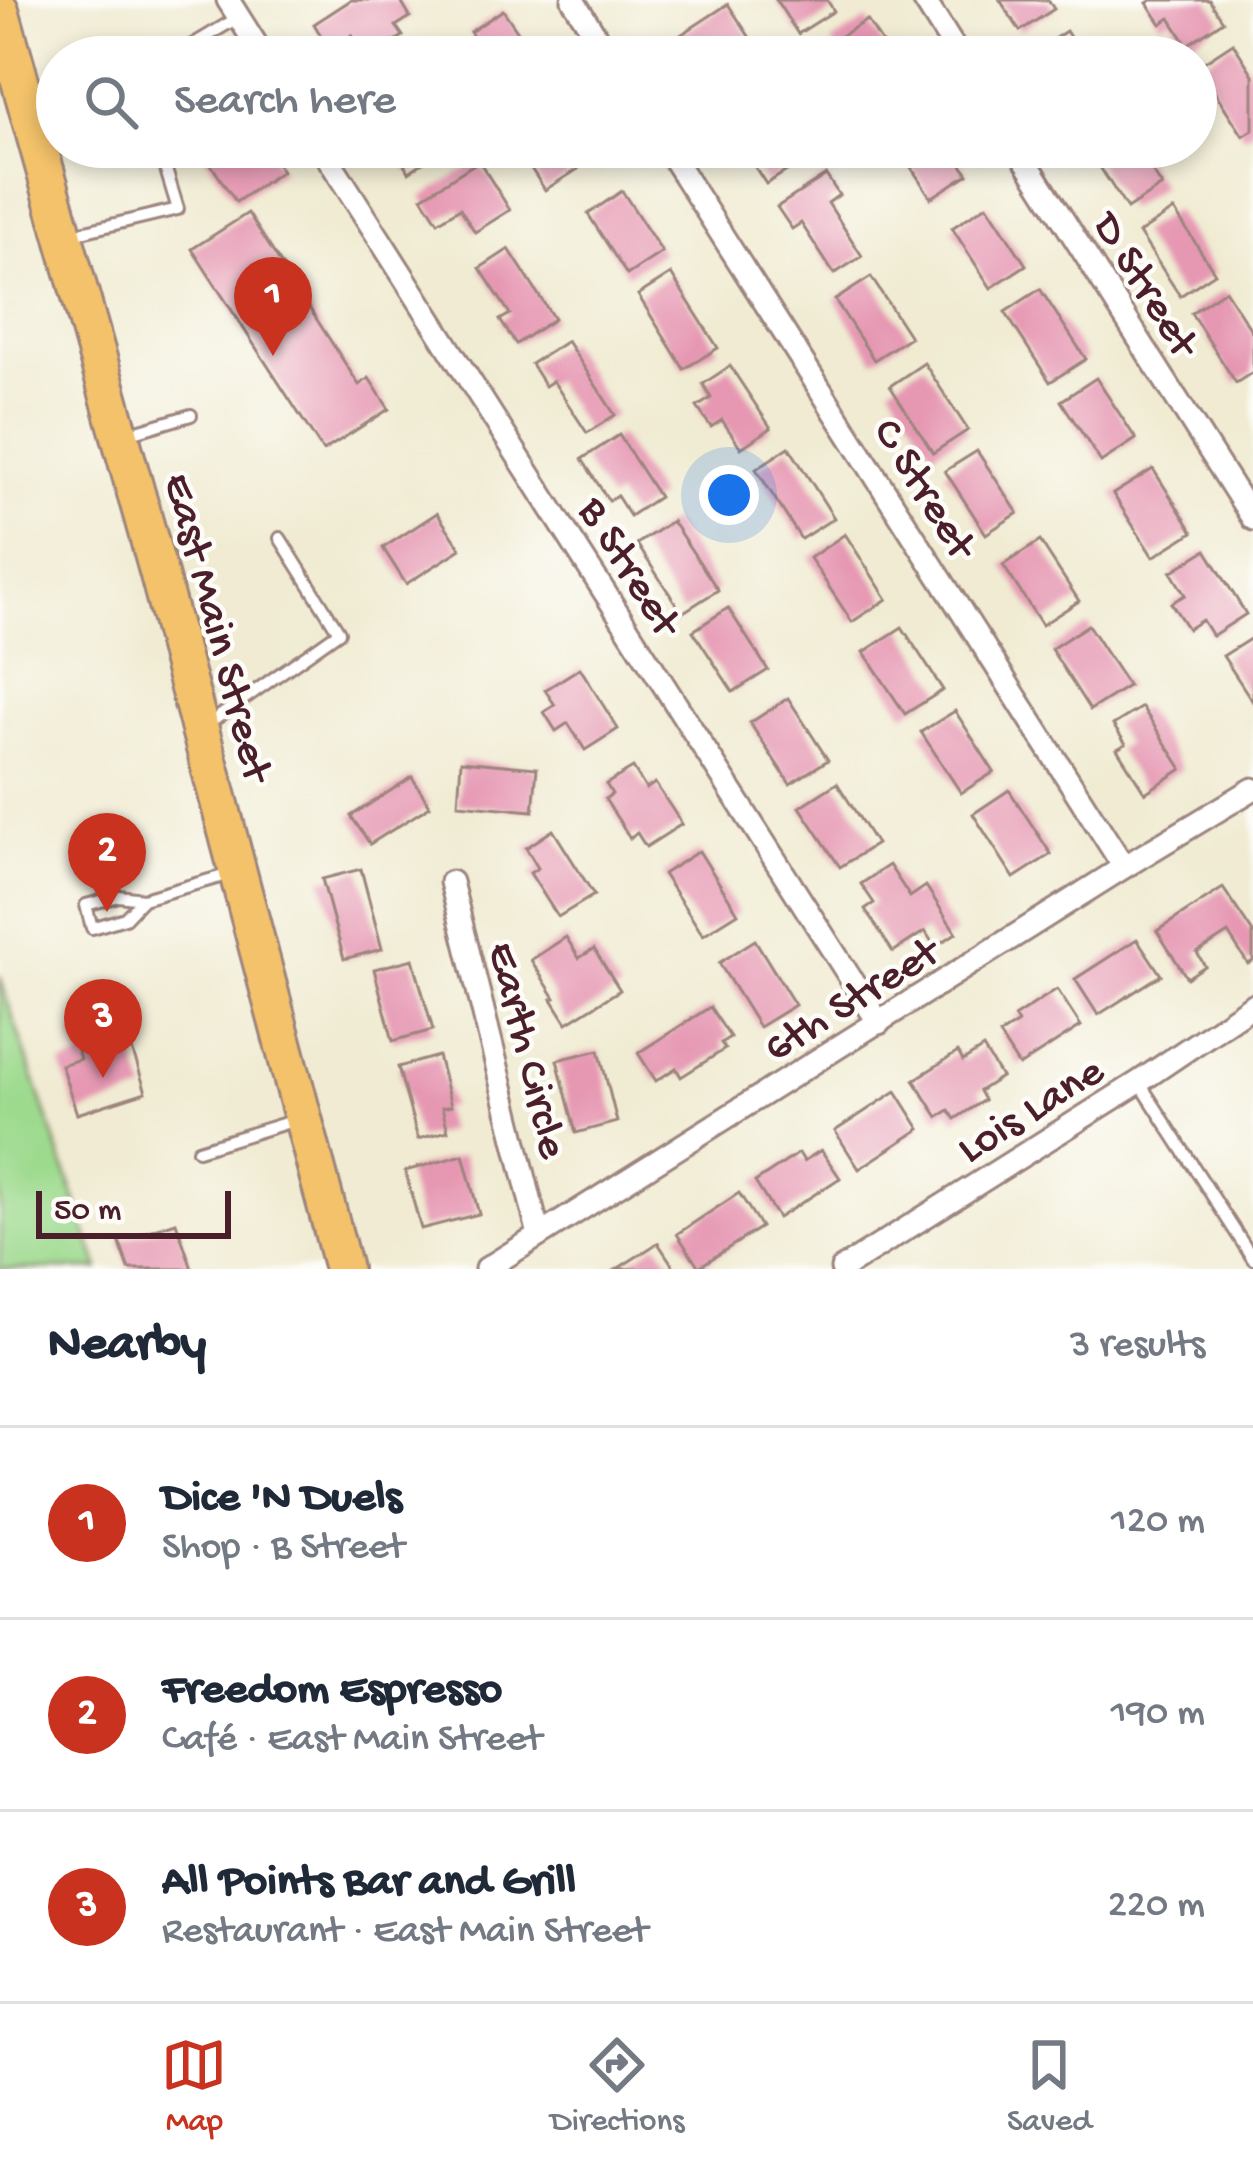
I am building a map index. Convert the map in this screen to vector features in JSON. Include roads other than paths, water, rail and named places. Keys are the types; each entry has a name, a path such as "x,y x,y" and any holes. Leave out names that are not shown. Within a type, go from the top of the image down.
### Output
{"main road":[{"name":"East Main Street","path":"0,10 36,137"},
{"name":"East Main Street","path":"45,168 121,435 343,1269"}],"street":[{"path":"0,10 23,0"},
{"path":"573,0 596,36"},
{"path":"924,0 947,36"},
{"path":"233,8 251,36"},
{"name":"B Street","path":"334,168 879,1023"},
{"name":"C Street","path":"679,168 1124,867"},
{"name":"D Street","path":"1030,168 1253,519"},
{"name":"6th Street","path":"486,1269 1253,789"},
{"name":"Earth Circle","path":"452,882 539,1234"},
{"name":"Lois Lane","path":"842,1269 1253,1005"}],"lane":[{"path":"198,36 233,8"},
{"path":"64,236 178,209 165,168"},
{"path":"121,435 190,415"},
{"path":"200,731 339,632 280,538"},
{"path":"143,899 125,918 92,928 86,905 119,896 143,899 238,872"},
{"path":"1139,1082 1253,1259"},
{"path":"198,1150 302,1118"}],"place":[{"name":"Dice 'N Duels","path":"273,356"},
{"name":"Freedom Espresso","path":"107,912"},
{"name":"All Points Bar and Grill","path":"103,1078"}]}
